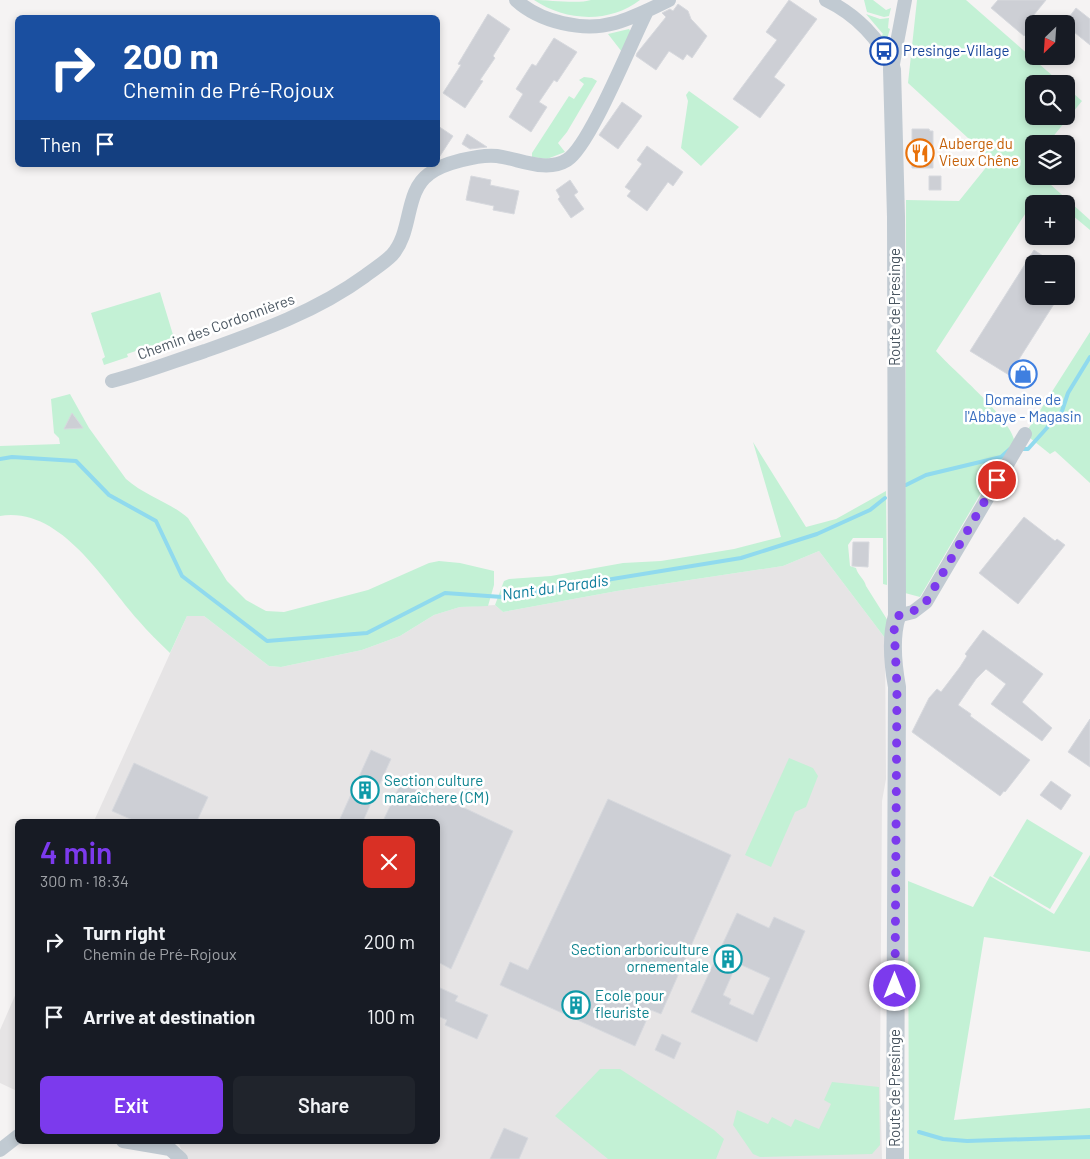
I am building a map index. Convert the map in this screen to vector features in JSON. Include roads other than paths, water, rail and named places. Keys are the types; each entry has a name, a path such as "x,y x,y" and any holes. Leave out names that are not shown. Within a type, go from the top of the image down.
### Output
{"street":[{"path":"516,0 542,16 577,25 614,24 647,11 668,0"},
{"path":"826,0 859,21 884,51 892,69"},
{"name":"Route de Presinge","path":"895,1159 897,687 894,625 897,616 896,217 892,69 905,0"},
{"name":"Chemin des Cordonnières","path":"112,381 268,328 327,301 353,285 386,261 398,247 405,233 417,189 425,177 434,170 484,157 498,156 544,166 568,160 582,143 601,108 647,11"},
{"path":"897,616 912,612 926,602 1019,444"},
{"path":"0,1150 15,1138"},
{"path":"141,1144 170,1149 181,1159"}],"waterway":[{"name":"Nant du Paradis","path":"1020,449 1028,449 1062,411 1068,393 1090,357"},
{"name":"Nant du Paradis","path":"906,485 926,475 1001,457 1010,449"},
{"name":"Nant du Paradis","path":"0,459 12,457 76,461 109,495 156,521 182,576 267,641 367,633 445,593 502,597 741,558 817,534 870,510 885,498"},
{"path":"919,1132 943,1139 967,1141 1090,1137"}],"place":[{"name":"Presinge-Village","path":"884,51"},
{"name":"Auberge du Vieux Chêne","path":"920,153"},
{"name":"Domaine de l'Abbaye - Magasin","path":"1023,374"},
{"name":"Section culture maraîchere (CM)","path":"365,790"},
{"name":"Section arboriculture ornementale","path":"728,959"},
{"name":"Ecole pour fleuriste","path":"576,1005"}]}
